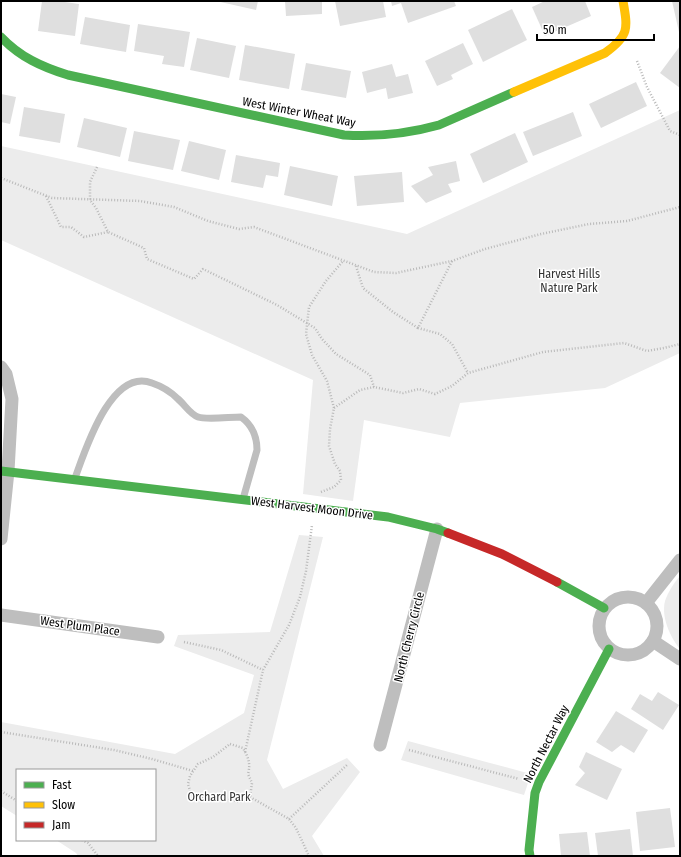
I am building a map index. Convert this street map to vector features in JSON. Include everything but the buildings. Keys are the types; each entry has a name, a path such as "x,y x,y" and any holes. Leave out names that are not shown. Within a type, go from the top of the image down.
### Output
{"street":[{"name":"West Winter Wheat Way","path":"1,37 7,44 26,58 56,72 344,135 389,137 415,132 439,125 605,53 617,46 624,37 627,24 623,1"},
{"path":"1,367 6,374 12,399 4,471 1,539"},
{"name":"West Harvest Moon Drive","path":"4,471 388,517 437,529 502,554 558,582 604,608"},
{"name":"North Cherry Circle","path":"380,745 437,529"},
{"path":"646,603 680,560"},
{"path":"624,597 638,598 646,603 656,617 656,633 653,641 638,653 628,655 618,654 609,649 599,634 598,625 604,608 611,602 624,597"},
{"name":"West Plum Place","path":"1,615 158,637"},
{"path":"653,641 680,659"},
{"name":"North Nectar Way","path":"530,856 529,850 535,793 539,782 609,649"}],"lane":[{"path":"75,479 89,441 99,420 111,401 125,386 138,380 151,382 165,390 178,399 198,418 241,417 246,421 252,428 257,439 257,450 243,500"}],"path":[{"path":"637,61 647,87 670,131 680,135"},
{"path":"97,167 90,182 90,200 96,208 108,232"},
{"path":"1,178 52,198 140,201 174,207 208,221 239,229 254,227 374,272 396,273 452,261 485,249 524,238 589,224 627,221 680,207"},
{"path":"46,196 61,227 71,227 84,237 108,232 144,248 147,259 194,279 203,269 277,305 315,328 322,339 336,354 370,375 374,387"},
{"path":"319,496 322,491 334,487 341,480 340,471 335,464 329,446 330,429 334,408 327,381 312,355 306,334 307,323 309,306 326,281 343,261"},
{"path":"418,328 452,261"},
{"path":"356,266 363,288 393,312 418,328 440,334 452,344 468,373"},
{"path":"334,408 360,390 374,387 403,393 419,389 435,394 452,386 468,373 544,352 624,344 647,351 680,344"},
{"path":"245,752 263,670 289,625 300,597 306,571 312,525"},
{"path":"184,642 221,650 263,670"},
{"path":"1,732 114,750 193,771"},
{"path":"230,744 243,748 250,760 248,774 252,784 250,796 246,800 238,802 221,796 202,797 191,794 188,784 193,771 198,764 213,757 230,744"},
{"path":"409,750 519,779"},
{"path":"289,819 347,765"},
{"path":"1,791 16,800"},
{"path":"250,796 289,819 296,828 309,856"},
{"path":"84,841 88,843 98,856"}],"green space":[{"name":"Harvest Hills Nature Park","path":"680,110 680,353 605,388 460,403 450,437 364,420 353,501 303,494 313,380 1,240 1,146 407,234"},
{"name":"Orchard Park","path":"299,535 323,537 267,760 283,789 347,758 360,772 312,836 324,856 78,856 76,853 58,841 156,841 156,769 16,769 16,815 1,806 1,722 175,754 244,713 254,675 174,646 178,635 270,632"},
{"path":"680,576 680,649 667,626 664,607 668,594"},
{"path":"408,741 531,774 524,795 401,760"}],"traffic: fast":[{"path":"1,37 24,56 68,75 344,135 368,136 392,134 415,131 439,125 514,92"},
{"path":"1,471 388,517 448,533"},
{"path":"557,582 604,608"},
{"path":"530,856 529,850 535,793 539,782 609,649"}],"traffic: slow":[{"path":"514,92 605,53 619,42 623,36 626,25 623,1"}],"traffic: jam":[{"path":"448,533 502,554 557,582"}]}
